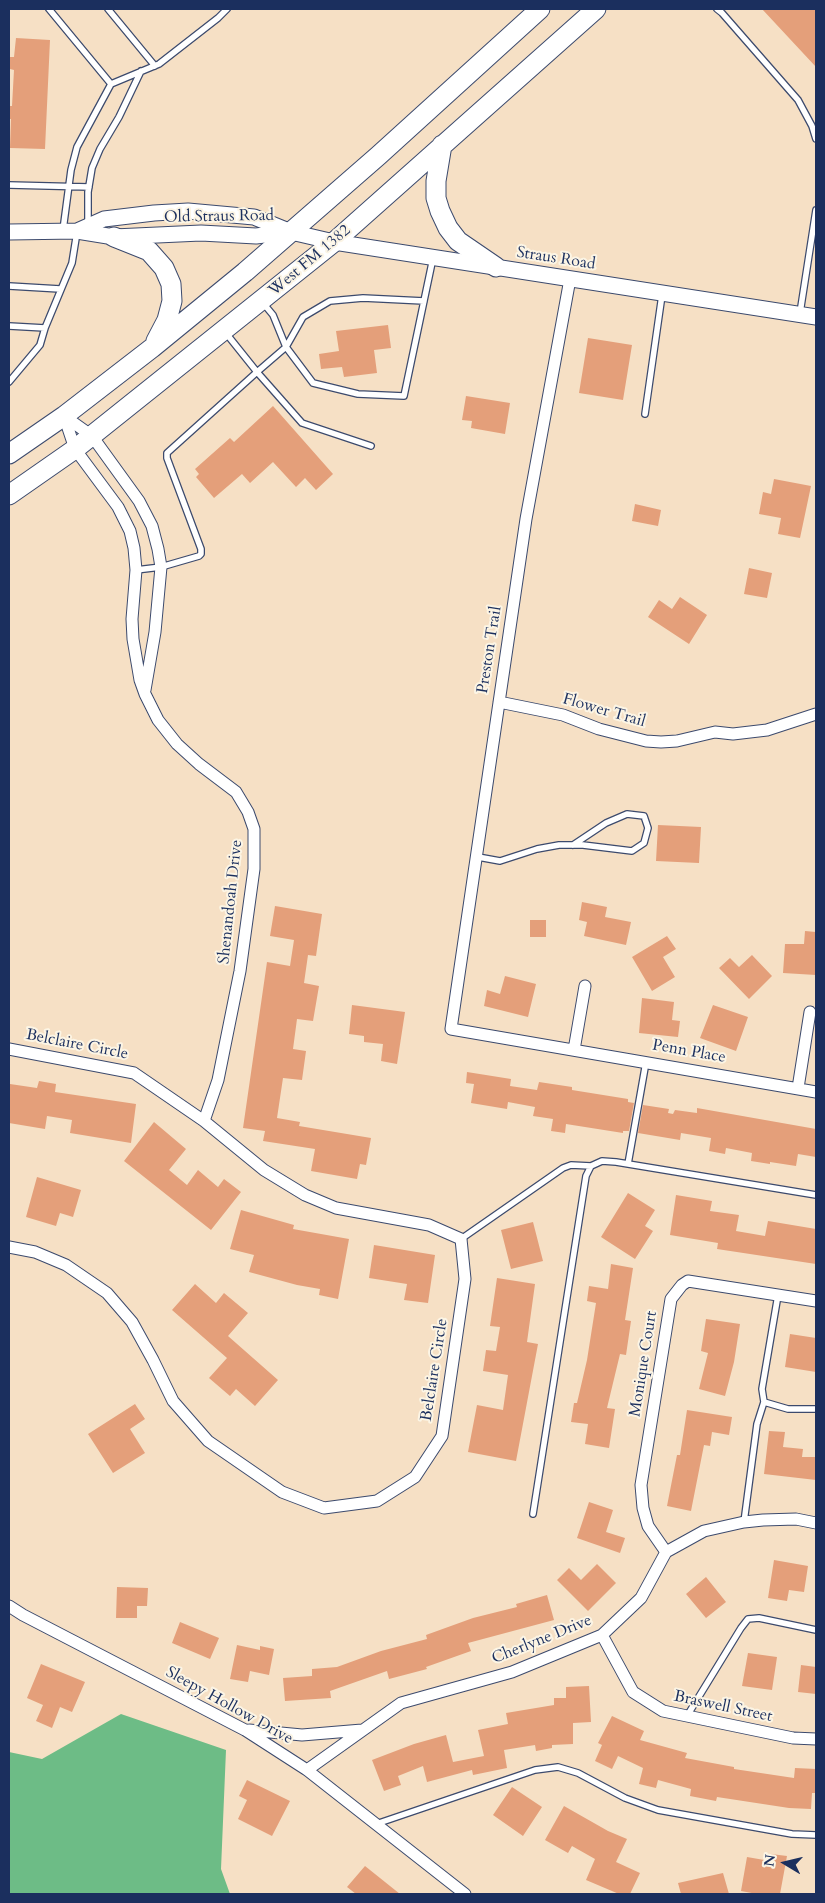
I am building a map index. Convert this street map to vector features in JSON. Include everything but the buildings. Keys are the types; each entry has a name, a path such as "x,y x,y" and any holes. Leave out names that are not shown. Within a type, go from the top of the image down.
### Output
{"main road":[{"name":"West FM 1382","path":"9,454 64,416 152,348 245,272 378,156 540,9"},
{"name":"West FM 1382","path":"9,495 92,436 334,242 596,9"},
{"path":"442,145 436,181 436,198 440,211 448,228 458,241 496,267"},
{"path":"114,237 149,251 164,268 171,284 172,301 168,320 152,348"}],"street":[{"name":"Old Straus Road","path":"76,230 104,219 188,211 254,217 291,232"},
{"name":"Old Straus Road","path":"9,232 76,230 114,237 201,233 256,236 291,232"},
{"name":"Straus Road","path":"291,232 334,242 432,258 816,317"},
{"name":"Preston Trail","path":"451,1029 478,858 526,519 570,278"},
{"path":"64,416 92,436 140,501 152,526 161,567 156,632 145,694"},
{"name":"Shenandoah Drive","path":"64,416 75,449 118,506 130,531 136,570 132,618 133,639 140,680 145,694 158,720 177,744 199,764 236,792 248,812 254,829 254,868 240,971 218,1080 204,1121"},
{"name":"Flower Trail","path":"499,702 563,715 599,729 646,741 661,742 677,741 715,732 733,734 767,730 816,714"},
{"path":"574,1050 585,986"},
{"path":"798,1088 810,1012"},
{"name":"Penn Place","path":"451,1029 647,1061 816,1092"},
{"name":"Belclaire Circle","path":"9,1049 134,1073 204,1121 264,1170 305,1196 336,1208 429,1224 461,1239 465,1279 442,1436 415,1477 377,1501 324,1508 282,1492 208,1441 173,1401 132,1322 107,1293 66,1265 35,1252 9,1247"},
{"name":"Monique Court","path":"666,1552 648,1526 641,1485 671,1300 688,1280 816,1301"},
{"path":"666,1552 704,1531 744,1522 796,1519 816,1523"},
{"name":"Cherlyne Drive","path":"307,1770 401,1704 512,1672 602,1635 641,1598 666,1552"},
{"name":"Sleepy Hollow Drive","path":"9,1606 245,1730 307,1770 466,1894"},
{"name":"Braswell Street","path":"602,1635 633,1692 663,1711 793,1738 816,1739"},
{"path":"245,1730 302,1735 364,1730"}],"lane":[{"path":"49,9 111,84"},
{"path":"108,9 154,66"},
{"path":"76,230 69,185 77,147 111,84 154,66 218,18 227,9"},
{"path":"717,9 722,11 798,100 812,126 816,139"},
{"path":"9,382 40,345 44,328 72,263 76,230 89,187 92,168 100,149 142,72"},
{"path":"9,185 89,187"},
{"path":"800,315 816,210"},
{"path":"261,301 273,315 286,347 313,383 358,394 404,396 432,258"},
{"path":"9,286 60,289"},
{"path":"645,414 663,293"},
{"path":"136,570 161,567 199,556 201,549 166,458 167,453 286,347 303,317 330,301 363,298 424,301"},
{"path":"9,326 44,328"},
{"path":"224,330 257,372 302,423 371,446"},
{"path":"478,858 500,860 537,849 559,845 632,851 644,843 648,828 644,816 627,814 606,823 572,845"},
{"path":"628,1164 647,1061"},
{"path":"461,1239 563,1168 571,1165 591,1166 602,1161 816,1195"},
{"path":"533,1514 586,1176 591,1166"},
{"path":"744,1522 757,1424 764,1402 762,1389 778,1294"},
{"path":"764,1402 788,1409 816,1408"},
{"path":"687,1716 748,1619 759,1618 816,1630"},
{"path":"376,1824 535,1770 558,1767 578,1772 625,1798 658,1810 792,1834 816,1835"}],"green space":[{"path":"121,1714 226,1750 221,1869 230,1894 9,1894 9,1752 42,1759"}]}
